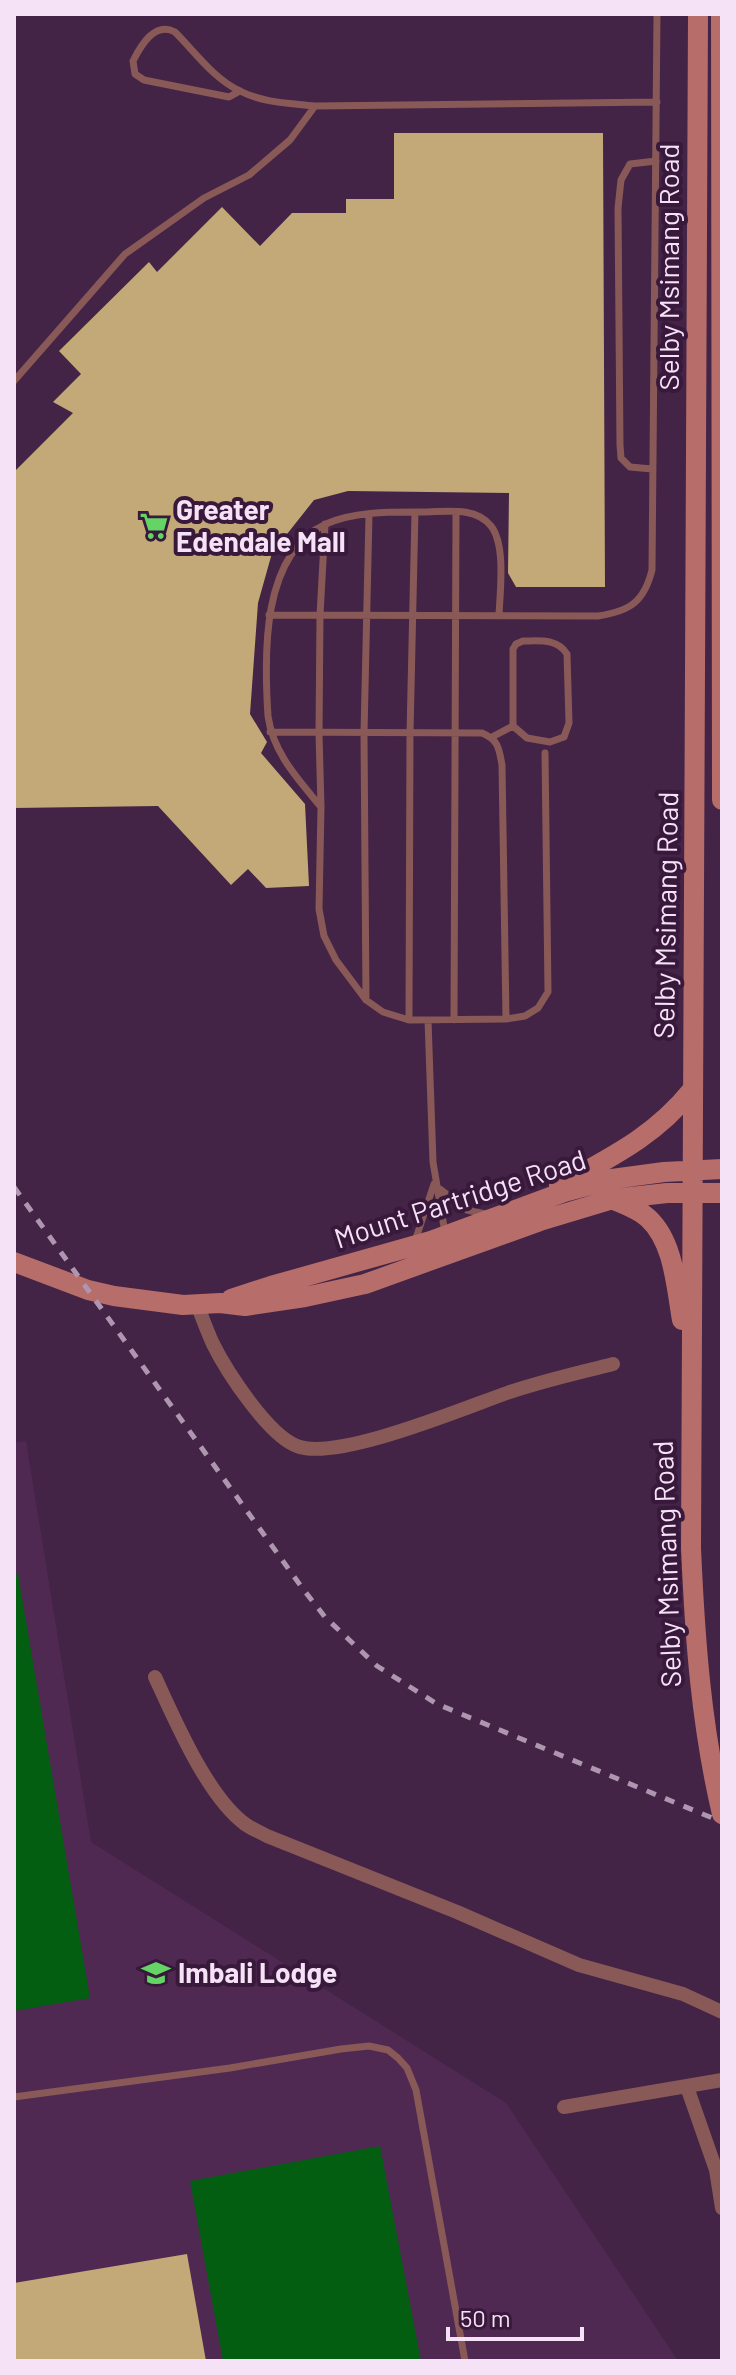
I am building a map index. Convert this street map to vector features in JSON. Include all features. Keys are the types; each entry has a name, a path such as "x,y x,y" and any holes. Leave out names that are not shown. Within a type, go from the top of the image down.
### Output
{"main road":[{"name":"Selby Msimang Road","path":"698,14 691,1548 702,1715 722,1814"},
{"name":"Selby Msimang Road","path":"721,14 722,800"},
{"path":"508,1212 630,1146 673,1113 692,1090"},
{"name":"Mount Partridge Road","path":"14,1262 88,1290 144,1301 245,1306 365,1284 448,1245 508,1212 564,1192 612,1179 722,1169"},
{"name":"Mount Partridge Road","path":"220,1303 413,1247 448,1245 613,1199 654,1194 722,1193"},
{"path":"613,1199 637,1209 650,1219 664,1242 672,1262 690,1363"}],"street":[{"path":"197,1304 213,1343 251,1403 270,1426 298,1447 336,1449 352,1445 446,1416 509,1392 613,1364"},
{"path":"155,1677 203,1772 245,1824 267,1836 579,1965 683,1994 722,2012"},
{"path":"564,2107 722,2080"},
{"path":"687,2087 716,2170 722,2208"}],"lane":[{"path":"269,615 598,616 624,610 639,601 648,588 652,570 657,14"},
{"path":"240,91 229,97 144,80 135,74 133,61 149,37 168,28 218,77 260,99 315,106 657,102"},
{"path":"14,381 125,254 204,198 249,175 290,140 315,106"},
{"path":"652,469 630,467 621,458 618,208 621,180 630,164 656,161"},
{"path":"321,807 286,764 270,732 267,698 269,615 285,563 300,544 325,524 341,519 415,512 470,513 482,517 496,533 499,546 499,615"},
{"path":"409,1020 415,512"},
{"path":"454,1020 456,512"},
{"path":"366,1000 364,733 369,515"},
{"path":"325,524 320,615 319,909 324,936 336,960 366,1000 383,1012 409,1020 506,1019 525,1016 538,1008 548,992 545,753"},
{"path":"523,641 554,642 563,647 567,654 569,723 564,737 550,742 527,738 513,726 513,649 516,644 523,641"},
{"path":"492,737 513,726"},
{"path":"270,732 482,733 498,744 502,765 506,1019"},
{"path":"428,1020 430,1123 436,1183 448,1245"},
{"path":"436,1183 467,1210 508,1212"},
{"path":"413,1247 436,1183"},
{"path":"14,2097 230,2068 341,2049 369,2046 388,2050 407,2068 416,2090 465,2361"}],"shaded area":[{"name":"Imbali Lodge","path":"26,1441 91,1842 506,2103 678,2361 14,2361 14,1443"}],"green space":[{"path":"14,1574 18,1574 90,1998 14,2011"},
{"path":"380,2146 421,2361 223,2361 190,2181"}],"building":[{"name":"Greater Edendale Mall","path":"394,133 603,133 605,587 516,587 508,573 509,493 348,491 314,500 272,553 258,603 250,714 267,742 261,753 305,804 309,886 266,888 248,869 231,885 158,806 14,808 14,472 73,413 53,402 81,374 59,351 149,262 157,272 222,207 260,246 292,213 346,213 346,199 394,199"},
{"path":"187,2254 206,2361 14,2361 14,2283"}],"railway":[{"path":"14,1187 303,1589 325,1617 377,1666 437,1704 722,1822"}],"place":[{"name":"Greater Edendale Mall","path":"154,526"},
{"name":"Imbali Lodge","path":"156,1973"}]}
